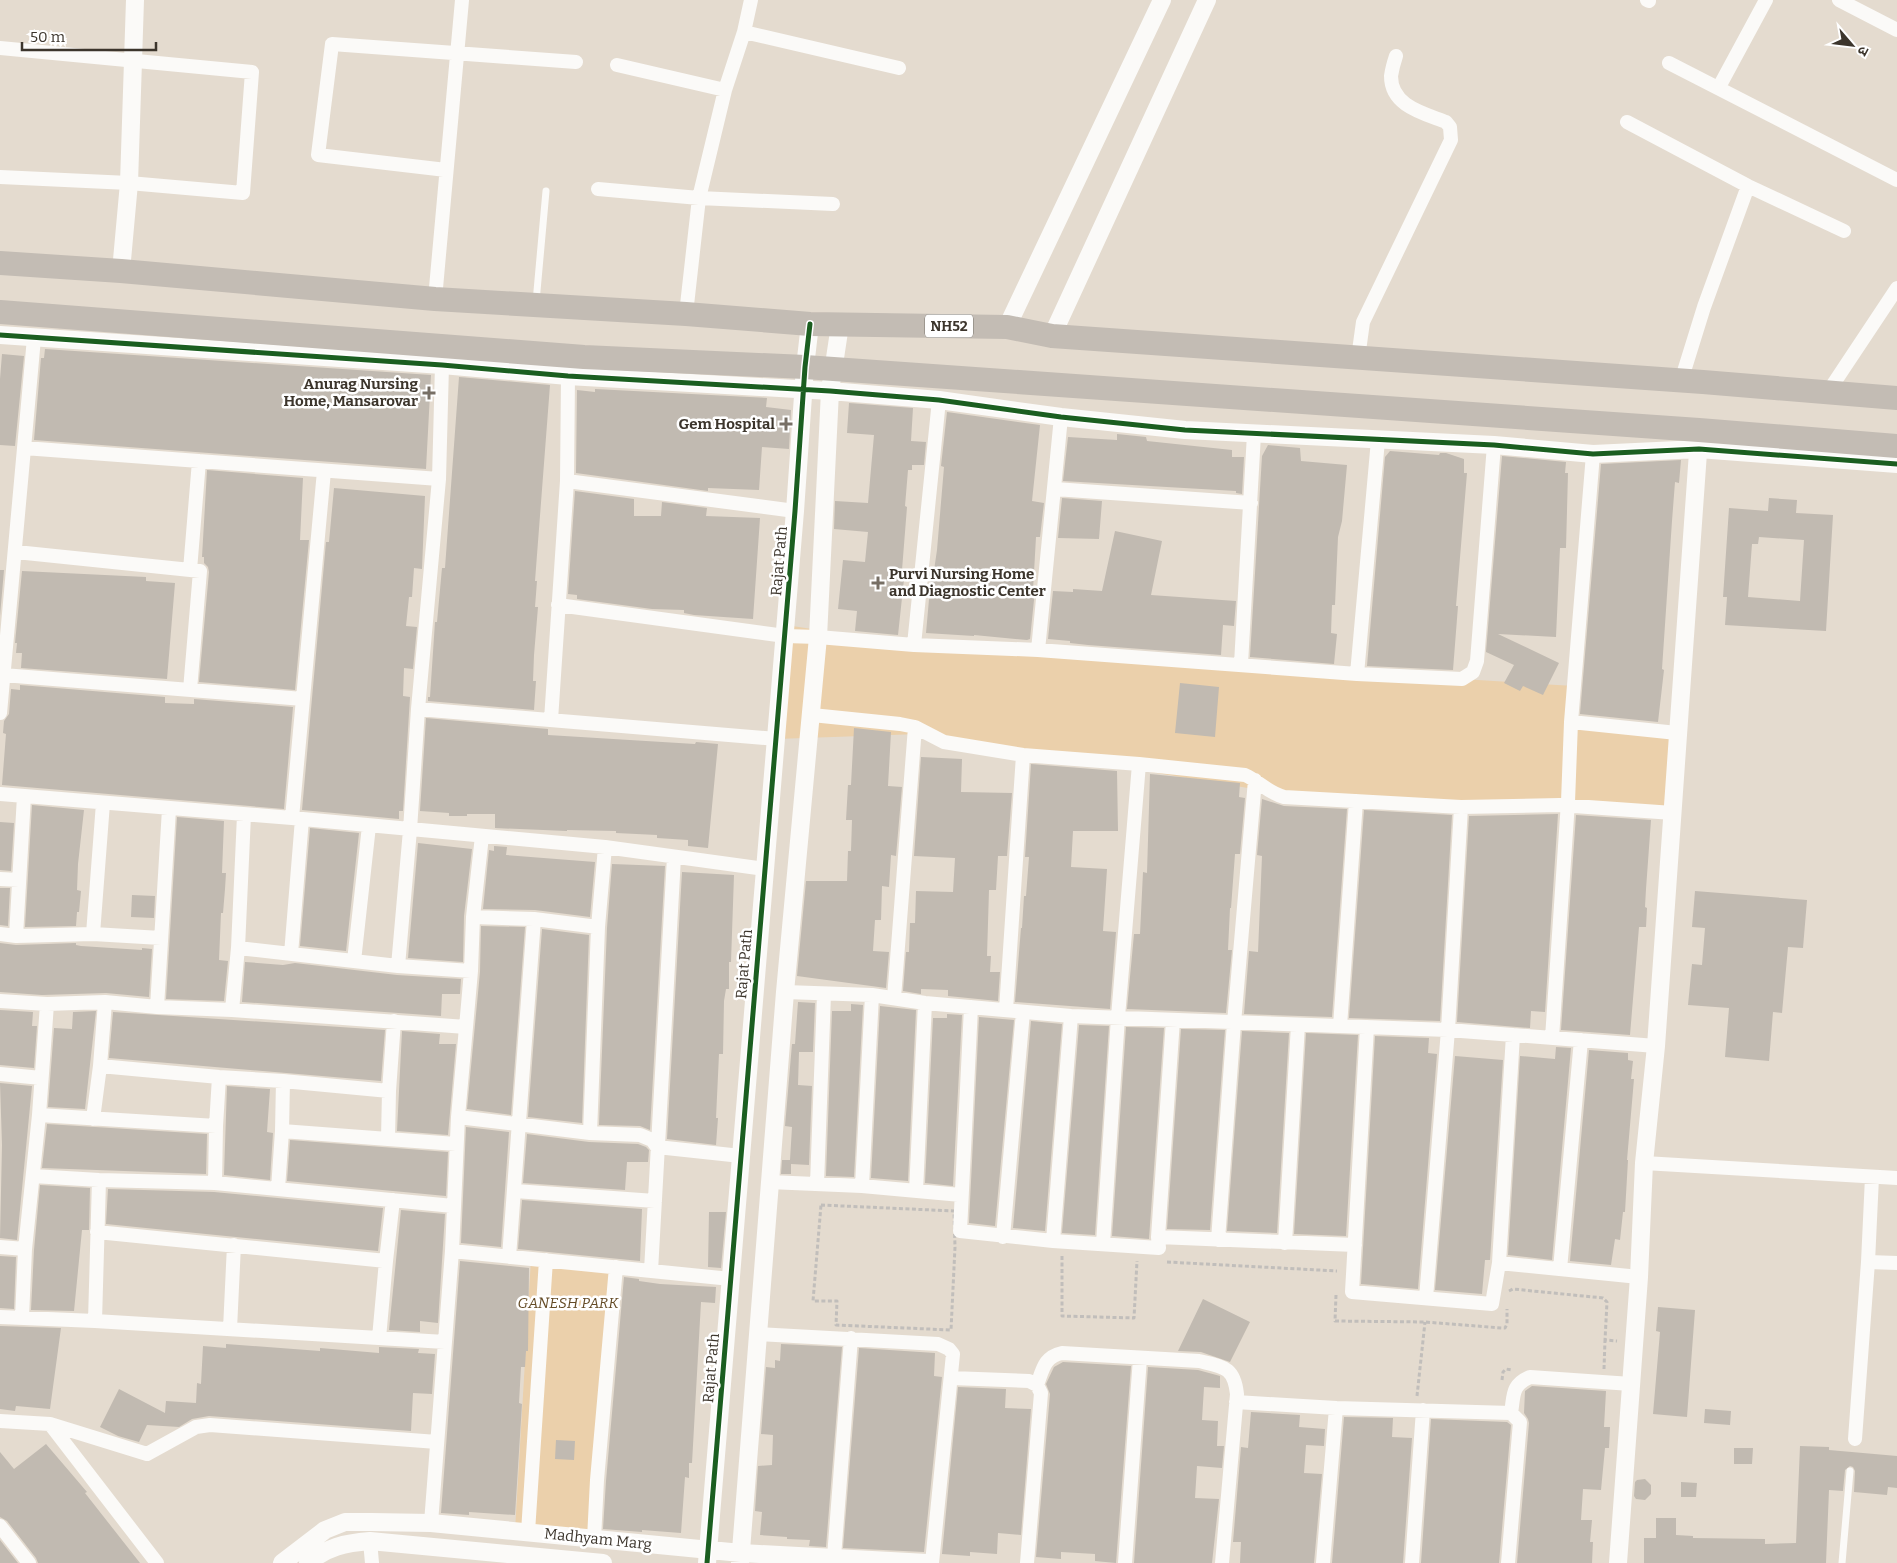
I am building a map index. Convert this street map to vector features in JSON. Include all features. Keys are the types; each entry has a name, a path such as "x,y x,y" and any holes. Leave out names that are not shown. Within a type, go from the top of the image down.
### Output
{"highway":[{"name":"NH52","path":"0,263 121,271 435,299 686,314 810,324 1007,327 1052,336 1897,398"},
{"path":"0,312 584,357 831,380 1699,439 1897,446"}],"street":[{"path":"121,271 129,182 135,0"},
{"path":"435,299 462,0"},
{"path":"686,314 698,198 725,90 744,32 751,0"},
{"path":"1007,327 1162,0"},
{"path":"1052,336 1206,0"},
{"path":"1719,87 1766,0"},
{"path":"1839,0 1897,30"},
{"path":"744,32 899,68"},
{"path":"446,170 318,155 332,44 576,62"},
{"path":"0,48 252,72 243,194 129,182 0,177"},
{"path":"1358,358 1364,322 1452,140 1452,132 1446,122 1406,105 1397,96 1391,75 1396,56"},
{"path":"1669,63 1897,180"},
{"path":"617,65 725,90"},
{"path":"1627,122 1748,186 1844,231"},
{"path":"1681,381 1704,307 1748,186"},
{"path":"598,189 698,198 833,204"},
{"path":"1828,392 1897,288"},
{"name":"Rajat Path","path":"708,1556 810,324"},
{"path":"740,1558 785,992 812,715 818,637 831,380 840,325"},
{"path":"0,335 442,365 568,376 805,378"},
{"path":"0,712 34,338"},
{"path":"398,966 418,709 439,479 442,365"},
{"path":"551,720 567,481 568,376"},
{"path":"831,380 939,400 1061,417 1185,430 1494,445 1593,454 1699,439 1897,464"},
{"path":"914,645 939,400"},
{"path":"1038,650 1061,417"},
{"path":"1241,664 1254,434"},
{"path":"1618,1563 1639,1277 1644,1163 1656,1046 1699,439"},
{"path":"1357,674 1378,440"},
{"path":"558,605 785,636 914,645 1038,650 1357,674 1462,679 1473,672 1477,661 1494,445"},
{"path":"24,448 439,479"},
{"path":"1552,1038 1568,806 1571,722 1593,454"},
{"path":"190,570 199,461"},
{"path":"291,954 303,699 324,471"},
{"path":"567,481 795,511"},
{"path":"1055,489 1250,503"},
{"path":"16,552 200,570 190,690"},
{"path":"3,674 303,699"},
{"path":"418,709 776,739"},
{"path":"812,715 915,727 944,742 1023,755 1140,764 1245,775 1255,780 1271,793 1284,797 1461,807 1568,806 1673,813"},
{"path":"1571,722 1677,733"},
{"path":"894,998 915,727"},
{"path":"1006,1010 1023,755"},
{"path":"1103,1244 1118,1017 1140,764"},
{"path":"1218,1240 1255,780"},
{"path":"0,794 605,847 765,869"},
{"path":"16,936 24,796"},
{"path":"1340,1026 1356,801"},
{"path":"93,934 103,803"},
{"path":"1426,1298 1448,1030 1461,807"},
{"path":"157,1007 169,809"},
{"path":"232,1010 238,948 244,815"},
{"path":"354,961 369,826"},
{"path":"431,1523 452,1251 458,1117 471,971 473,917 482,836"},
{"path":"590,1133 598,927 605,847"},
{"path":"651,1271 674,857"},
{"path":"0,879 20,880"},
{"path":"473,917 534,920 598,927"},
{"path":"509,1257 534,920"},
{"path":"0,934 16,936 93,934 161,938"},
{"path":"238,948 398,966 471,971"},
{"path":"785,992 872,995 925,1003 1071,1016 1448,1030 1656,1046"},
{"path":"816,1184 824,994"},
{"path":"862,1186 872,995"},
{"path":"0,1001 47,1004 105,1002 466,1027"},
{"path":"93,1119 100,1066 105,1002"},
{"path":"916,1191 925,1003"},
{"path":"22,1318 25,1250 34,1176 47,1004"},
{"path":"971,1007 960,1231 1003,1237 1159,1248 1158,1237 1174,1020"},
{"path":"1003,1237 1023,1012"},
{"path":"1053,1241 1071,1016"},
{"path":"388,1139 388,1091 394,1021"},
{"path":"1285,1243 1298,1025"},
{"path":"1367,1027 1352,1292 1492,1304 1499,1263 1513,1035"},
{"path":"1560,1269 1580,1040"},
{"path":"100,1066 388,1091"},
{"path":"0,1074 41,1078"},
{"path":"215,1184 219,1077"},
{"path":"278,1189 283,1081"},
{"path":"39,1115 216,1126"},
{"path":"458,1117 590,1133 647,1137 657,1147 741,1156"},
{"path":"282,1131 456,1144"},
{"path":"1644,1163 1897,1178"},
{"path":"34,1176 215,1184 453,1206"},
{"path":"1855,1440 1872,1177"},
{"path":"95,1321 99,1180"},
{"path":"769,1182 862,1186 961,1195"},
{"path":"515,1191 655,1201"},
{"path":"379,1338 393,1200"},
{"path":"97,1232 386,1261"},
{"path":"1158,1237 1355,1245"},
{"path":"230,1329 234,1245"},
{"path":"0,1246 25,1250"},
{"path":"452,1251 731,1279"},
{"path":"528,1532 546,1260"},
{"path":"1868,1262 1897,1263"},
{"path":"1499,1263 1639,1277"},
{"path":"594,1538 597,1480 616,1267"},
{"path":"0,1317 445,1342"},
{"path":"759,1334 938,1344 949,1349 953,1354 932,1563"},
{"path":"834,1557 851,1338"},
{"path":"1037,1385 1045,1364 1052,1355 1062,1353 1198,1361 1217,1365 1228,1371 1235,1379 1236,1402 1222,1563"},
{"path":"1126,1563 1140,1358"},
{"path":"1511,1413 1515,1387 1521,1381 1530,1377 1631,1384"},
{"path":"951,1378 1029,1381 1037,1385 1041,1392 1027,1563"},
{"path":"1236,1402 1336,1408 1420,1404 1511,1413 1520,1422 1508,1563"},
{"path":"1412,1563 1420,1404"},
{"path":"1323,1563 1336,1408"},
{"path":"0,1422 50,1424 146,1454 196,1427 210,1425 437,1442"},
{"path":"50,1424 157,1563"},
{"name":"Madhyam Marg","path":"282,1563 325,1530 345,1522 431,1523 594,1538 708,1556 740,1558 834,1557 927,1563"},
{"path":"0,1526 29,1563"},
{"path":"370,1541 372,1563"},
{"name":"Madhyam Marg","path":"308,1563 320,1553 349,1542 370,1541 603,1563"}],"lane":[{"path":"536,305 546,191"},
{"path":"1842,1563 1850,1471"}],"path":[{"path":"821,1205 954,1211 955,1247 951,1330 836,1325 837,1301 813,1301 821,1205"},
{"path":"1062,1256 1062,1316 1134,1318 1136,1261 1146,1261"},
{"path":"1164,1262 1337,1270 1337,1278"},
{"path":"1336,1287 1335,1321 1425,1322 1505,1328 1507,1324 1508,1301"},
{"path":"1508,1293 1513,1289 1603,1298 1607,1302 1604,1340 1634,1343"},
{"path":"1420,1404 1425,1322"},
{"path":"1502,1387 1503,1372 1506,1369 1513,1370"}],"green space":[{"path":"786,625 914,645 1574,686 1571,722 1677,733 1673,813 1465,805 1254,789 919,734 776,739"},
{"name":"GANESH PARK","path":"531,1259 610,1267 592,1539 515,1531"}],"building":[{"path":"45,349 431,375 426,469 34,440 41,358 44,358"},
{"path":"2,354 24,356 15,446 0,445"},
{"path":"459,377 550,385 535,581 537,581 535,607 538,607 534,655 533,681 536,681 534,710 428,701 428,697 430,697 435,622 437,622 442,568 445,568"},
{"path":"595,389 767,398 766,407 791,410 789,449 762,447 759,490 708,488 708,491 576,473 577,390 595,392"},
{"path":"849,403 913,408 911,441 926,442 924,465 912,465 912,470 908,470 902,570 905,570 898,635 855,631 857,611 838,609 843,560 865,562 868,532 834,529 835,501 868,503 874,435 847,433"},
{"path":"947,412 1040,425 1032,501 1044,503 1040,537 1036,537 1033,590 1035,590 1030,639 926,633 931,577 933,577 937,550 944,467 941,466"},
{"path":"1117,434 1146,437 1147,441 1232,450 1232,457 1244,457 1242,494 1236,493 1236,491 1063,481 1068,437 1117,440"},
{"path":"1268,445 1300,448 1301,461 1347,465 1342,521 1338,537 1335,605 1332,605 1331,633 1337,634 1334,664 1250,657 1262,456"},
{"path":"1390,451 1439,455 1440,453 1446,453 1464,459 1464,473 1467,473 1456,606 1458,606 1453,670 1367,666 1385,457"},
{"path":"1502,456 1566,462 1565,473 1568,473 1566,548 1560,548 1556,637 1498,634 1559,663 1543,695 1523,686 1520,691 1504,683 1514,665 1486,652"},
{"path":"1681,460 1679,483 1675,482 1662,669 1664,670 1658,722 1580,714 1601,464"},
{"path":"207,470 303,478 300,540 309,540 295,690 199,682 209,572 208,567 204,563 204,557 202,557"},
{"path":"334,488 425,496 422,569 414,568 412,597 409,597 406,626 417,627 413,669 404,668 403,696 410,697 403,811 399,811 399,819 302,810 326,542 329,542"},
{"path":"575,491 634,499 634,516 661,516 662,502 707,508 706,516 760,518 753,619 694,615 684,613 684,610 652,609 577,599 577,595 568,594"},
{"path":"1062,498 1102,501 1099,539 1058,538"},
{"path":"1769,498 1797,500 1796,513 1833,515 1826,631 1725,625 1727,597 1723,597 1729,508 1768,511","holes":["1759,537 1804,540 1800,601 1748,597 1752,544 1758,544"]},
{"path":"1115,531 1162,541 1151,595 1236,601 1234,626 1223,625 1221,655 1088,645 1048,639 1053,591 1073,592 1073,589 1102,591"},
{"path":"0,570 4,570 0,616"},
{"path":"22,571 146,577 146,581 175,583 167,679 21,668 22,653 16,653 17,643 15,643"},
{"path":"1180,683 1219,687 1215,737 1175,733"},
{"path":"20,685 165,697 165,703 194,704 194,699 293,707 284,809 2,785 6,734 3,733 4,721 9,714 11,689 20,690"},
{"path":"426,718 548,729 548,735 718,744 708,848 688,846 688,840 657,838 657,835 616,833 616,831 495,828 495,814 449,816 449,813 420,811"},
{"path":"854,728 891,732 888,786 902,787 896,856 891,855 889,887 882,886 881,920 875,920 873,951 889,952 886,988 797,976 806,881 847,881 848,851 851,851 852,820 846,820 848,785 851,785"},
{"path":"921,757 962,759 961,792 1012,793 1007,856 998,856 996,890 989,890 987,956 991,956 990,972 1000,972 998,1001 948,996 948,990 921,989 921,994 903,991 906,952 909,952 910,923 915,923 916,891 953,892 955,858 914,856"},
{"path":"1031,764 1117,771 1118,831 1073,831 1071,867 1107,869 1103,931 1116,932 1110,1009 1015,1002 1029,857 1025,857"},
{"path":"1150,774 1240,783 1239,797 1245,798 1240,854 1235,854 1230,908 1228,950 1232,950 1226,1013 1127,1009 1134,934 1140,934 1143,872 1147,873"},
{"path":"1262,799 1284,806 1347,809 1332,1017 1244,1014 1249,951 1258,952 1262,856 1257,855"},
{"path":"32,805 84,810 77,890 81,891 76,926 25,927"},
{"path":"1364,810 1452,815 1440,1021 1349,1018"},
{"path":"1558,814 1545,1012 1531,1011 1530,1028 1457,1022 1469,816"},
{"path":"1576,815 1651,820 1645,907 1647,908 1646,927 1639,927 1630,1035 1561,1030"},
{"path":"177,817 224,821 222,873 226,873 223,913 221,913 219,960 228,961 224,1001 166,999"},
{"path":"0,822 14,823 11,871 0,870"},
{"path":"310,828 359,833 346,951 300,946"},
{"path":"418,843 472,849 464,916 463,962 408,958"},
{"path":"494,846 507,847 506,855 595,862 590,917 535,910 483,909 489,850 494,851"},
{"path":"612,864 665,866 650,1130 640,1126 599,1125 607,928"},
{"path":"682,872 734,875 729,989 726,989 724,1001 723,1054 719,1054 716,1145 667,1139"},
{"path":"0,888 10,888 8,926 0,925"},
{"path":"1695,891 1807,900 1803,948 1788,947 1782,1013 1773,1012 1769,1061 1725,1057 1729,1008 1688,1005 1692,964 1702,965 1705,928 1692,927"},
{"path":"132,895 155,896 154,918 131,917"},
{"path":"481,926 525,927 511,1115 467,1109 480,972"},
{"path":"542,929 589,935 582,1123 528,1117"},
{"path":"0,943 16,945 76,943 76,945 81,946 152,949 149,997 106,993 42,995 0,992"},
{"path":"245,962 283,965 295,963 397,975 461,979 460,994 442,994 441,1016 242,1002"},
{"path":"798,1002 815,1003 813,1052 799,1052 798,1085 812,1086 809,1165 791,1164 791,1174 781,1174 782,1160 790,1160 792,1127 785,1126 792,1044 795,1044"},
{"path":"851,1004 863,1005 854,1177 826,1176 832,1011 851,1011"},
{"path":"880,1006 916,1010 908,1181 871,1178"},
{"path":"0,1010 33,1012 32,1026 37,1026 34,1068 0,1065"},
{"path":"96,1011 85,1109 48,1107 54,1028 72,1029 73,1012"},
{"path":"113,1012 385,1030 381,1081 109,1058"},
{"path":"947,1014 962,1015 953,1186 925,1183 933,1018 947,1018"},
{"path":"979,1017 1014,1020 995,1226 969,1223"},
{"path":"1031,1021 1062,1024 1045,1231 1013,1228"},
{"path":"1079,1025 1109,1026 1095,1235 1062,1233"},
{"path":"1126,1027 1164,1028 1149,1239 1112,1236"},
{"path":"1181,1029 1225,1030 1210,1230 1167,1229"},
{"path":"402,1031 440,1034 439,1044 456,1044 448,1135 397,1131"},
{"path":"1242,1031 1289,1033 1277,1233 1227,1231"},
{"path":"1306,1033 1358,1035 1346,1236 1294,1234"},
{"path":"1375,1036 1429,1038 1428,1053 1437,1054 1418,1289 1361,1284"},
{"path":"1556,1047 1571,1048 1552,1260 1508,1255 1520,1056 1555,1059"},
{"path":"1589,1050 1628,1053 1628,1060 1633,1061 1631,1079 1634,1079 1627,1160 1625,1212 1623,1212 1620,1240 1615,1239 1611,1265 1570,1261"},
{"path":"1455,1056 1503,1060 1490,1260 1485,1260 1482,1294 1435,1290"},
{"path":"0,1083 32,1086 17,1240 0,1238 2,1145"},
{"path":"227,1086 270,1089 267,1132 273,1133 270,1180 224,1175"},
{"path":"47,1124 207,1134 206,1174 42,1168"},
{"path":"466,1127 509,1132 501,1247 461,1243"},
{"path":"527,1134 589,1142 638,1144 649,1150 648,1162 627,1162 625,1190 523,1183"},
{"path":"290,1140 448,1152 446,1196 287,1181"},
{"path":"40,1185 90,1188 89,1230 82,1230 74,1311 31,1310"},
{"path":"108,1189 214,1192 383,1208 378,1251 106,1224"},
{"path":"522,1200 642,1209 640,1261 518,1249"},
{"path":"401,1210 445,1214 438,1323 420,1321 420,1332 389,1330"},
{"path":"709,1212 726,1212 721,1268 708,1267"},
{"path":"0,1256 16,1257 14,1309 0,1308"},
{"path":"460,1261 529,1268 528,1351 526,1351 525,1367 521,1367 519,1403 522,1404 515,1515 469,1512 469,1515 441,1513"},
{"path":"624,1277 660,1284 716,1287 715,1303 701,1302 692,1463 689,1463 689,1478 685,1477 681,1533 603,1529"},
{"path":"1203,1299 1250,1322 1230,1362 1201,1352 1178,1351"},
{"path":"1658,1307 1695,1310 1687,1417 1653,1414 1660,1332 1656,1331"},
{"path":"0,1326 61,1328 50,1409 16,1406 15,1411 0,1409"},
{"path":"226,1344 320,1351 320,1348 379,1353 379,1347 419,1349 418,1353 435,1354 432,1394 413,1393 411,1431 209,1416 192,1419 179,1427 147,1425 139,1442 118,1436 100,1427 119,1389 165,1413 166,1401 196,1403 197,1383 201,1384 203,1346 226,1348"},
{"path":"781,1344 842,1347 826,1547 809,1546 810,1540 760,1535 762,1512 755,1511 758,1466 772,1465 773,1435 761,1434 766,1367 775,1368 775,1360 780,1361"},
{"path":"859,1348 935,1353 934,1376 942,1377 924,1552 843,1548"},
{"path":"1063,1362 1131,1366 1116,1563 1095,1561 1095,1554 1061,1552 1061,1559 1036,1557 1050,1394 1046,1384 1054,1367"},
{"path":"1148,1367 1198,1370 1220,1376 1220,1388 1204,1387 1202,1420 1218,1421 1217,1446 1224,1446 1222,1468 1197,1466 1195,1498 1219,1499 1212,1563 1134,1563"},
{"path":"1532,1386 1606,1391 1604,1427 1610,1427 1609,1448 1605,1448 1601,1490 1583,1489 1581,1520 1592,1520 1590,1542 1593,1542 1592,1563 1517,1563 1529,1423 1524,1413 1525,1391"},
{"path":"958,1387 1006,1389 1005,1408 1031,1409 1021,1535 998,1533 997,1554 970,1552 970,1556 942,1554"},
{"path":"1705,1409 1731,1411 1730,1425 1704,1423"},
{"path":"1251,1412 1300,1415 1299,1427 1325,1429 1324,1446 1306,1445 1304,1473 1322,1474 1314,1563 1240,1563 1241,1542 1233,1542 1241,1447 1248,1448"},
{"path":"1344,1417 1393,1418 1392,1437 1412,1438 1403,1563 1332,1563"},
{"path":"1431,1419 1507,1422 1511,1425 1499,1563 1421,1563"},
{"path":"556,1440 575,1441 574,1460 555,1459"},
{"path":"46,1444 87,1492 85,1493 140,1563 38,1563 7,1521 0,1517 0,1452 14,1469"},
{"path":"1800,1446 1829,1447 1829,1450 1897,1456 1897,1488 1888,1487 1887,1495 1854,1492 1855,1471 1850,1466 1845,1470 1843,1491 1829,1490 1826,1563 1644,1563 1644,1538 1656,1538 1656,1518 1676,1518 1676,1535 1693,1536 1693,1538 1765,1539 1765,1544 1796,1543"},
{"path":"1734,1448 1753,1448 1752,1464 1734,1464"},
{"path":"1645,1479 1651,1485 1651,1494 1645,1500 1636,1499 1634,1496 1635,1482"},
{"path":"1681,1482 1697,1483 1696,1497 1681,1497"},
{"path":"0,1540 18,1563 0,1563"}],"cycle path":[{"path":"707,1563 810,324"},
{"path":"0,335 442,365 568,376 830,391 939,400 1061,417 1185,430 1494,445 1593,454 1699,449 1897,464"}],"place":[{"name":"Anurag Nursing Home, Mansarovar","path":"429,393"},
{"name":"Gem Hospital","path":"786,424"},
{"name":"Purvi Nursing Home and Diagnostic Center","path":"878,583"}]}
